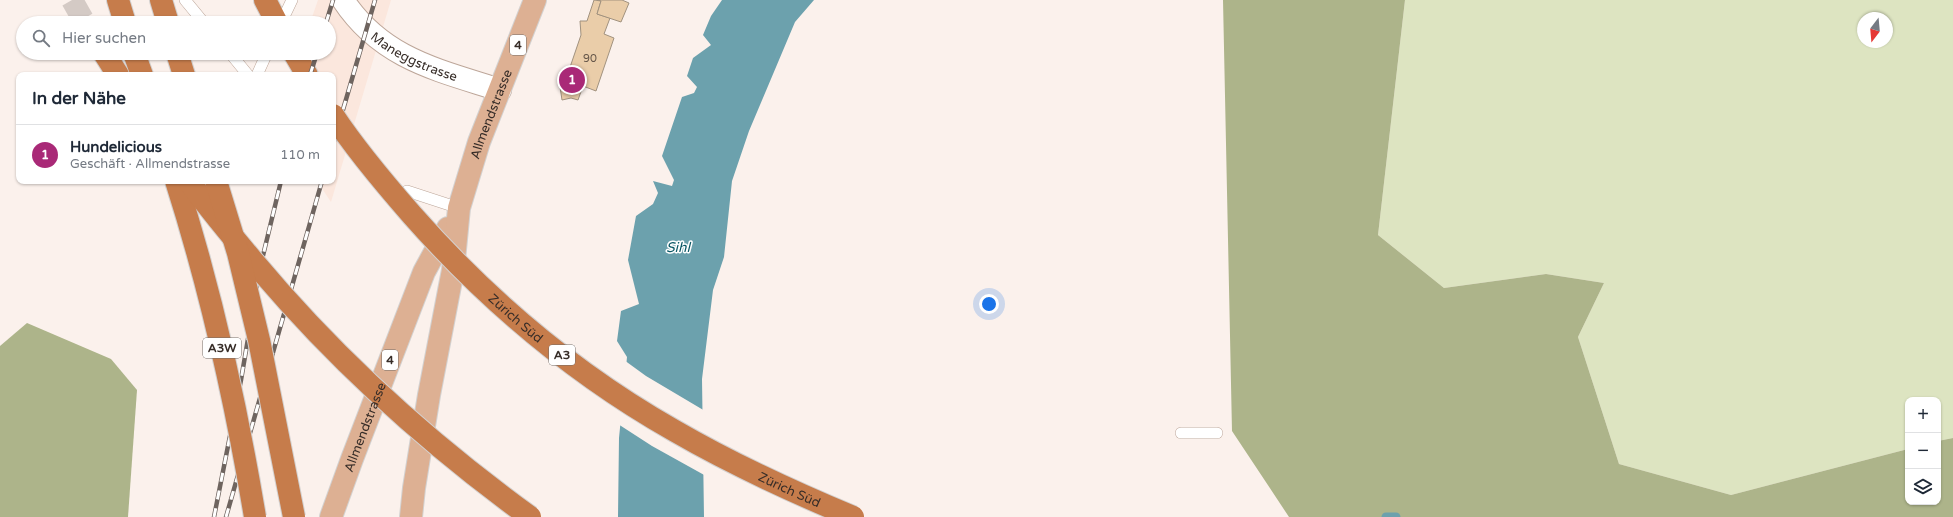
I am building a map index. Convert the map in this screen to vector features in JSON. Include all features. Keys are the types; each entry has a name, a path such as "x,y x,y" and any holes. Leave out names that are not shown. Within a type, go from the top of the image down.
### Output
{"highway":[{"path":"118,0 123,16"},
{"path":"161,0 166,16"},
{"path":"265,0 273,16"},
{"path":"108,60 116,72"},
{"path":"137,60 141,72"},
{"path":"179,60 183,72"},
{"path":"298,60 306,72"},
{"name":"Zürich Süd","path":"336,119 386,185 436,242 490,296 549,346 610,390 674,431 741,466 853,517"},
{"name":"A3W","path":"177,184 212,308 232,391 255,517"},
{"path":"191,184 207,207 269,280 342,359 426,436 530,517"},
{"path":"217,184 238,253 259,340 294,517"}],"main road":[{"name":"Allmendstrasse","path":"331,517 354,452 424,272 459,208 479,142 535,0"},
{"name":"Allmendstrasse","path":"410,517 427,411 454,270 459,208"}],"street":[{"name":"Maneggstrasse","path":"343,0 366,30 382,43 429,68 500,90"}],"lane":[{"path":"185,0 198,16"},
{"path":"284,16 292,0"},
{"path":"236,60 246,72"},
{"path":"258,72 264,60"},
{"path":"407,191 459,208"},
{"path":"1181,433 1217,433"}],"shaded area":[{"path":"318,0 391,0 331,202 319,184 336,184 336,72 296,72 299,60 336,60 336,16 312,16"}],"green space":[{"path":"1223,0 1405,0 1378,235 1444,288 1546,274 1604,283 1578,337 1619,464 1731,495 1905,450 1905,505 1941,505 1941,440 1953,438 1953,517 1289,517 1232,431"},
{"path":"1405,0 1953,0 1953,438 1941,440 1941,397 1905,397 1905,450 1731,495 1619,464 1578,337 1604,283 1546,274 1444,288 1378,235"},
{"path":"27,323 111,359 137,390 128,517 0,517 0,346"}],"water":[{"name":"Sihl","path":"722,0 814,0 795,22 749,131 732,181 724,257 713,290 702,379 704,517 618,517 619,438 627,357 617,341 621,311 639,304 628,260 636,216 653,204 658,193 653,181 672,186 674,180 662,156 682,97 694,93 697,87 687,76 693,58 711,45 703,35 711,16"}],"pier":[{"path":"624,360 646,376 705,411 706,476 652,446 618,424"}],"building":[{"path":"594,0 601,1 597,14 610,18 604,34 614,38 596,91 583,86 578,100 571,98 562,100 559,80 566,79 581,35 580,21 587,21"},
{"path":"598,0 622,0 629,3 621,22 597,14 601,1"}],"waterway":[{"path":"1386,517 1396,517"}],"tunnel":[{"path":"72,0 81,16"}],"railway":[{"path":"328,16 333,0"},
{"path":"336,134 375,0"},
{"path":"311,72 315,60"},
{"path":"214,517 241,380 260,268 280,184"},
{"path":"226,517 321,184"}],"place":[{"name":"Hundelicious","path":"572,80"}]}
